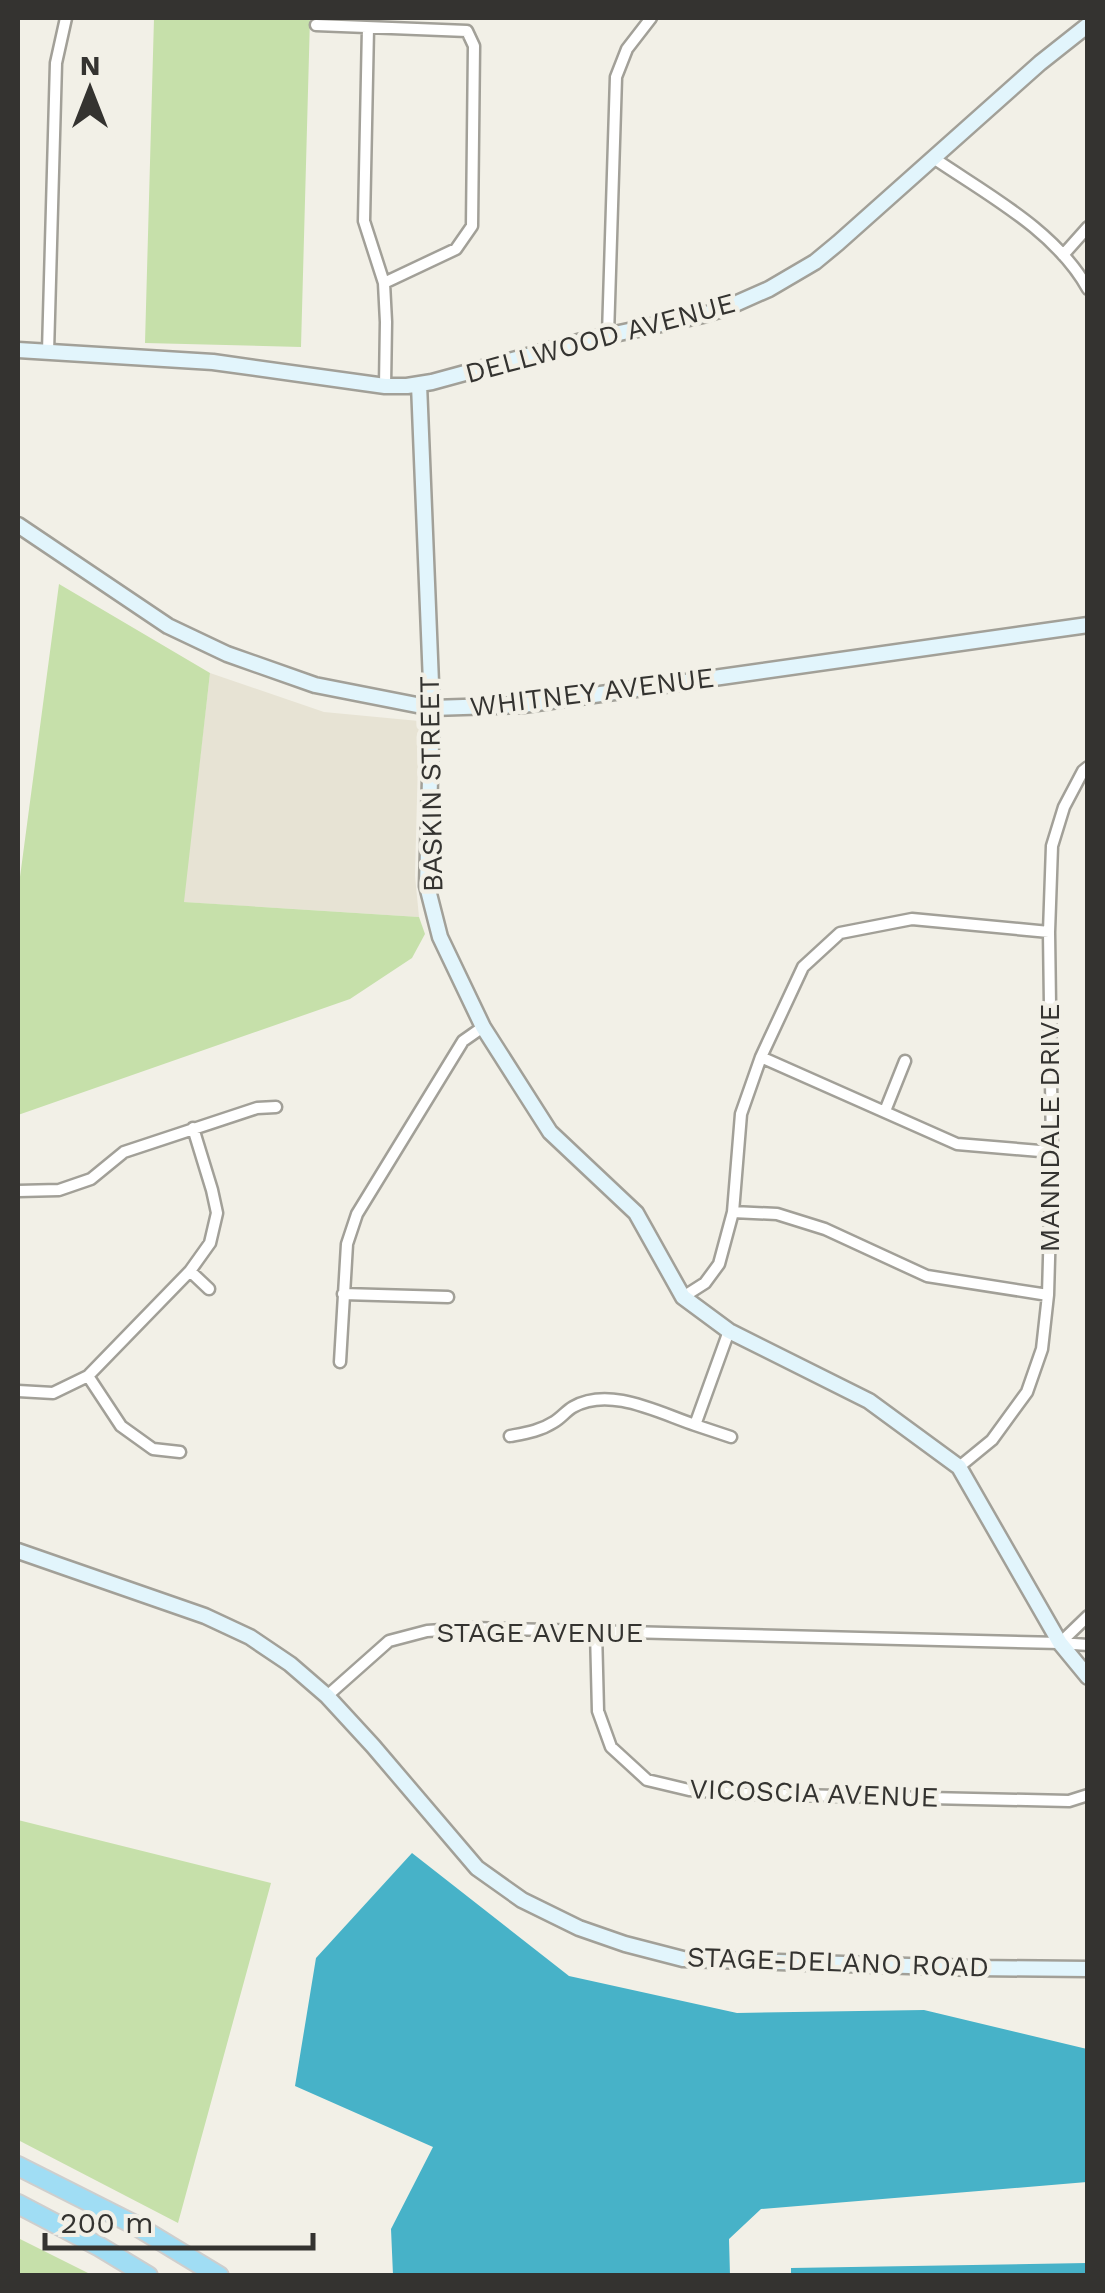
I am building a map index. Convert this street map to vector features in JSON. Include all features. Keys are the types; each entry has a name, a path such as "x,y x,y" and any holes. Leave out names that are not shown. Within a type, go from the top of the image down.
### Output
{"highway":[{"path":"18,2166 135,2225 219,2276"},
{"path":"18,2204 148,2276"}],"street":[{"path":"48,352 56,63 66,18"},
{"path":"608,335 616,77 627,50 652,18"},
{"path":"316,25 467,32 474,46 472,226 456,249 384,283"},
{"name":"DELLWOOD AVENUE","path":"18,350 213,362 385,386 419,384 726,308 815,262 1040,63 1088,26"},
{"path":"368,28 364,221 384,283 385,386"},
{"path":"935,158 1030,224 1080,274 1088,289"},
{"path":"1063,255 1088,227"},
{"name":"BASKIN STREET","path":"419,384 432,708 427,886 440,937 483,1027 550,1132 636,1213 684,1297 729,1331 869,1401 959,1468 1060,1642 1088,1677"},
{"name":"WHITNEY AVENUE","path":"18,525 168,626 227,654 315,685 432,708 523,704 1088,625"},
{"name":"MANNDALE DRIVE","path":"959,1468 992,1440 1027,1392 1042,1349 1048,1295 1052,1152 1052,846 1064,807 1088,767"},
{"path":"684,1297 705,1283 719,1264 732,1212 741,1114 761,1057 803,967 840,933 912,919 1049,932"},
{"path":"340,1362 347,1244 358,1214 464,1042 483,1027"},
{"path":"761,1057 957,1144 1052,1152"},
{"path":"885,1111 906,1060"},
{"path":"18,1191 59,1190 91,1180 124,1152 257,1108 276,1107"},
{"path":"18,1391 53,1393 88,1376 190,1271 210,1242 216,1213 193,1128"},
{"path":"732,1212 778,1214 825,1229 927,1276 1048,1295"},
{"path":"190,1271 209,1290"},
{"path":"342,1294 448,1297"},
{"path":"695,1425 729,1331"},
{"path":"88,1376 122,1426 153,1449 180,1452"},
{"path":"510,1436 536,1432 574,1406 597,1399 623,1401 731,1438"},
{"path":"18,1551 205,1616 250,1637 327,1696"},
{"path":"1060,1642 1088,1616"},
{"name":"STAGE AVENUE","path":"327,1696 389,1641 427,1630 1088,1645"},
{"name":"VICOSCIA AVENUE","path":"596,1631 598,1711 604,1729 611,1747 647,1780 689,1790 749,1794 1069,1801 1088,1795"},
{"name":"STAGE-DELANO ROAD","path":"327,1696 478,1868 522,1900 579,1928 683,1958 1088,1969"}],"shaded area":[{"path":"210,673 324,712 419,721 415,876 419,917 183,902"}],"green space":[{"path":"154,18 310,18 301,347 145,343"},
{"path":"59,584 210,673 184,902 419,917 425,934 412,958 350,999 18,1115 18,892"},
{"path":"18,1820 271,1883 178,2223 18,2140"},
{"path":"18,2238 92,2275 18,2275"}],"water":[{"path":"412,1853 569,1976 737,2013 924,2010 1087,2049 1087,2182 761,2209 729,2239 730,2275 393,2275 391,2229 433,2147 295,2086 316,1958"},
{"path":"1087,2263 1087,2276 791,2275 791,2268"}]}
